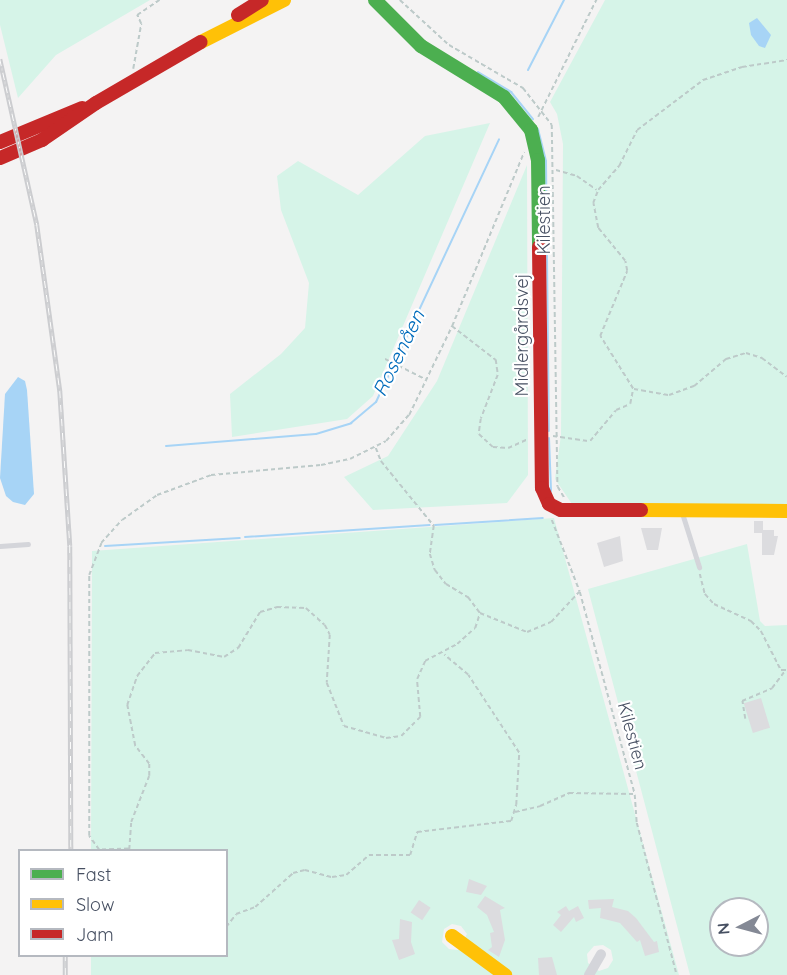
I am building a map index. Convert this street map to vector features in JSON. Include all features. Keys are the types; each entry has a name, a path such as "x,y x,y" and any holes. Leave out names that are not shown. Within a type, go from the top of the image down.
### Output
{"street":[{"path":"205,40 262,0"},
{"path":"0,158 66,126 96,103 205,40 284,0"},
{"name":"Midlergårdsvej","path":"375,0 421,46 504,97 531,130 538,160 542,488 553,508"},
{"path":"1,142 96,103"},
{"path":"553,508 572,511 682,513 787,511"},
{"path":"452,936 505,975"},
{"path":"590,975 601,954"}],"lane":[{"path":"682,513 699,567"},
{"path":"0,546 28,544"}],"path":[{"path":"134,69 141,24 138,13 159,0"},
{"name":"Kilestien","path":"400,0 436,37 523,88 542,109 552,125 556,170 558,487 572,511"},
{"path":"98,849 89,836 89,575 101,543 122,520 157,495 211,475 321,465 350,459 376,447 409,415 452,326 531,130 596,0"},
{"path":"452,326 496,360 498,375 481,419 479,434 493,447 508,448 541,434 590,441 616,410 630,404 633,389 600,336 627,271 625,261 598,228 593,203 597,190 619,166 637,130 704,80 742,67 787,60"},
{"path":"125,74 143,64"},
{"path":"556,170 577,176 597,190"},
{"path":"633,389 669,395 694,386 726,359 746,352 762,358 787,377"},
{"path":"385,359 426,380"},
{"path":"376,447 381,461 434,526 430,554 435,570 446,584 468,597 480,613 527,632 551,621 580,592"},
{"name":"Kilestien","path":"553,508 551,522 580,592 635,795 637,823 677,975"},
{"path":"699,567 709,599 751,621 761,631 781,670 786,670 772,688 742,701 745,719"},
{"path":"129,849 130,822 149,776 149,764 135,746 127,705 137,676 155,652 188,650 224,657 238,648 260,612 278,607 306,608 325,625 330,635 327,683 344,726 386,738 401,736 416,724 420,717 420,669 431,656 443,654 475,628 480,613"},
{"path":"228,924 236,914 255,907 293,873 305,870 332,877 346,875 369,855 410,855 417,832 511,821 515,812 519,753 468,675 443,654"},
{"path":"515,812 540,806 569,793 635,795"}],"green space":[{"path":"0,0 150,0 56,55 18,98 0,25"},
{"path":"605,0 787,0 787,504 572,504 555,479 561,435 563,144 557,114 550,102"},
{"path":"490,123 373,396 347,419 232,437 230,394 281,354 305,328 309,283 281,210 277,176 298,161 358,195 425,136"},
{"path":"527,165 528,475 507,503 373,510 344,477 388,456 437,381"},
{"path":"554,518 679,975 91,975 91,957 228,957 228,849 91,849 92,551","holes":["452,924 461,926 467,934 458,950 449,949 442,942 444,929","603,945 611,950 613,960 608,968 599,971 588,963 587,954 594,946"]},
{"path":"747,544 760,621 765,626 787,625 787,975 690,975 588,589"}],"water":[{"path":"757,18 771,35 765,48 759,46 751,35 749,23"},
{"path":"18,377 25,381 27,390 34,494 25,505 13,502 6,496 0,478 5,394"}],"building":[{"path":"754,521 763,521 763,530 774,530 774,536 778,536 774,555 762,555 762,533 754,533"},
{"path":"641,528 662,528 658,550 647,550"},
{"path":"620,536 623,561 604,567 597,543"},
{"path":"761,698 770,728 753,733 744,703"},
{"path":"469,879 487,886 481,895 466,892"},
{"path":"485,896 505,908 500,910 505,940 499,957 488,950 492,947 490,933 494,932 487,915 477,907"},
{"path":"614,899 612,907 628,911 636,918 654,942 657,941 659,952 645,956 640,940 637,942 620,923 600,918 601,908 589,909 588,900"},
{"path":"419,900 431,908 422,920 411,912"},
{"path":"566,906 569,911 578,906 584,918 576,922 574,917 561,932 553,925 561,915 557,912"},
{"path":"400,919 412,922 411,942 415,954 399,960 392,940 399,939"},
{"path":"552,957 557,975 539,975 538,958"}],"waterway":[{"name":"Rosenåen","path":"528,70 564,0"},
{"path":"478,72 511,92 533,119"},
{"path":"538,129 546,161 549,431"},
{"name":"Rosenåen","path":"166,446 316,434 351,423 376,402 499,139"},
{"path":"549,438 551,491"},
{"path":"435,525 543,518"},
{"path":"245,537 430,525"},
{"path":"105,546 240,538"}],"railway":[{"path":"0,59 37,225 60,391 70,546 71,849"},
{"path":"65,957 65,975"}],"traffic: fast":[{"path":"375,0 421,46 504,97 531,130 538,160 539,247"}],"traffic: slow":[{"path":"201,42 284,0"},
{"path":"641,510 787,511"},
{"path":"452,936 505,975"}],"traffic: jam":[{"path":"238,15 262,0"},
{"path":"0,158 42,140 96,103 201,42"},
{"path":"0,142 82,108"},
{"path":"539,247 542,488 549,504 561,510 641,510"}]}
